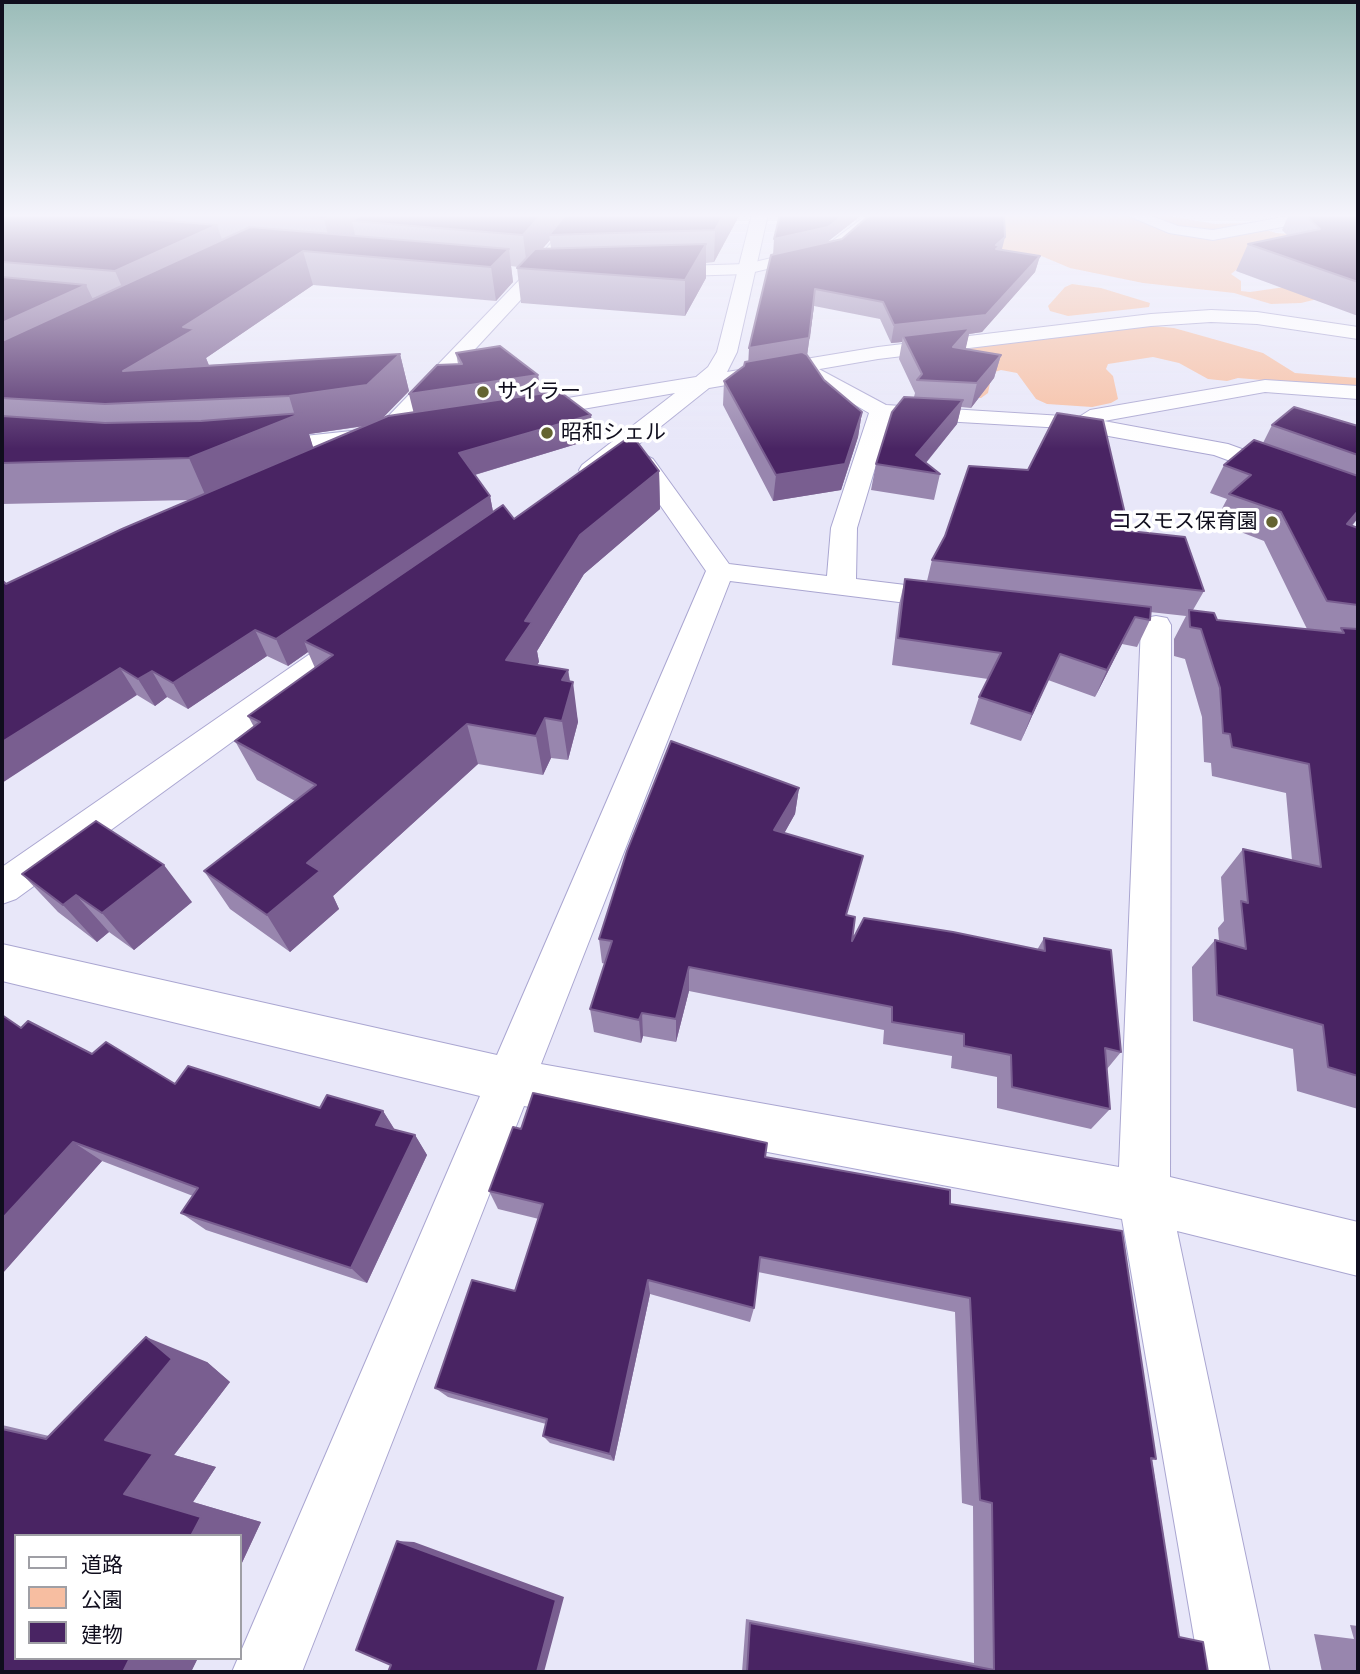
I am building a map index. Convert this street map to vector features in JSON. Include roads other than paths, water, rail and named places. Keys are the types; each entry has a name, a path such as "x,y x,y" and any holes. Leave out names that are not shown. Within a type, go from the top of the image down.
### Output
{"street":[{"path":"307,468 384,434 518,292"},
{"path":"564,489 620,449 717,371 727,352 741,292"},
{"path":"1296,322 1333,312"},
{"path":"508,415 878,353 1177,317 1257,317 1358,333"},
{"path":"804,367 881,411 1064,421 1220,449 1358,500"},
{"path":"1064,421 1265,386 1358,392"},
{"path":"841,586 844,528 881,411"},
{"path":"242,450 425,428"},
{"path":"620,449 643,464 720,571 978,603"},
{"path":"267,1672 720,571"},
{"path":"2,888 384,617"},
{"path":"1156,625 1144,1197 1235,1672"},
{"path":"2,962 512,1081 1144,1197 1358,1249"}],"place":[{"name":"サイラー","path":"483,392"},
{"name":"昭和シェル","path":"547,433"},
{"name":"コスモス保育園","path":"1272,522"}]}
